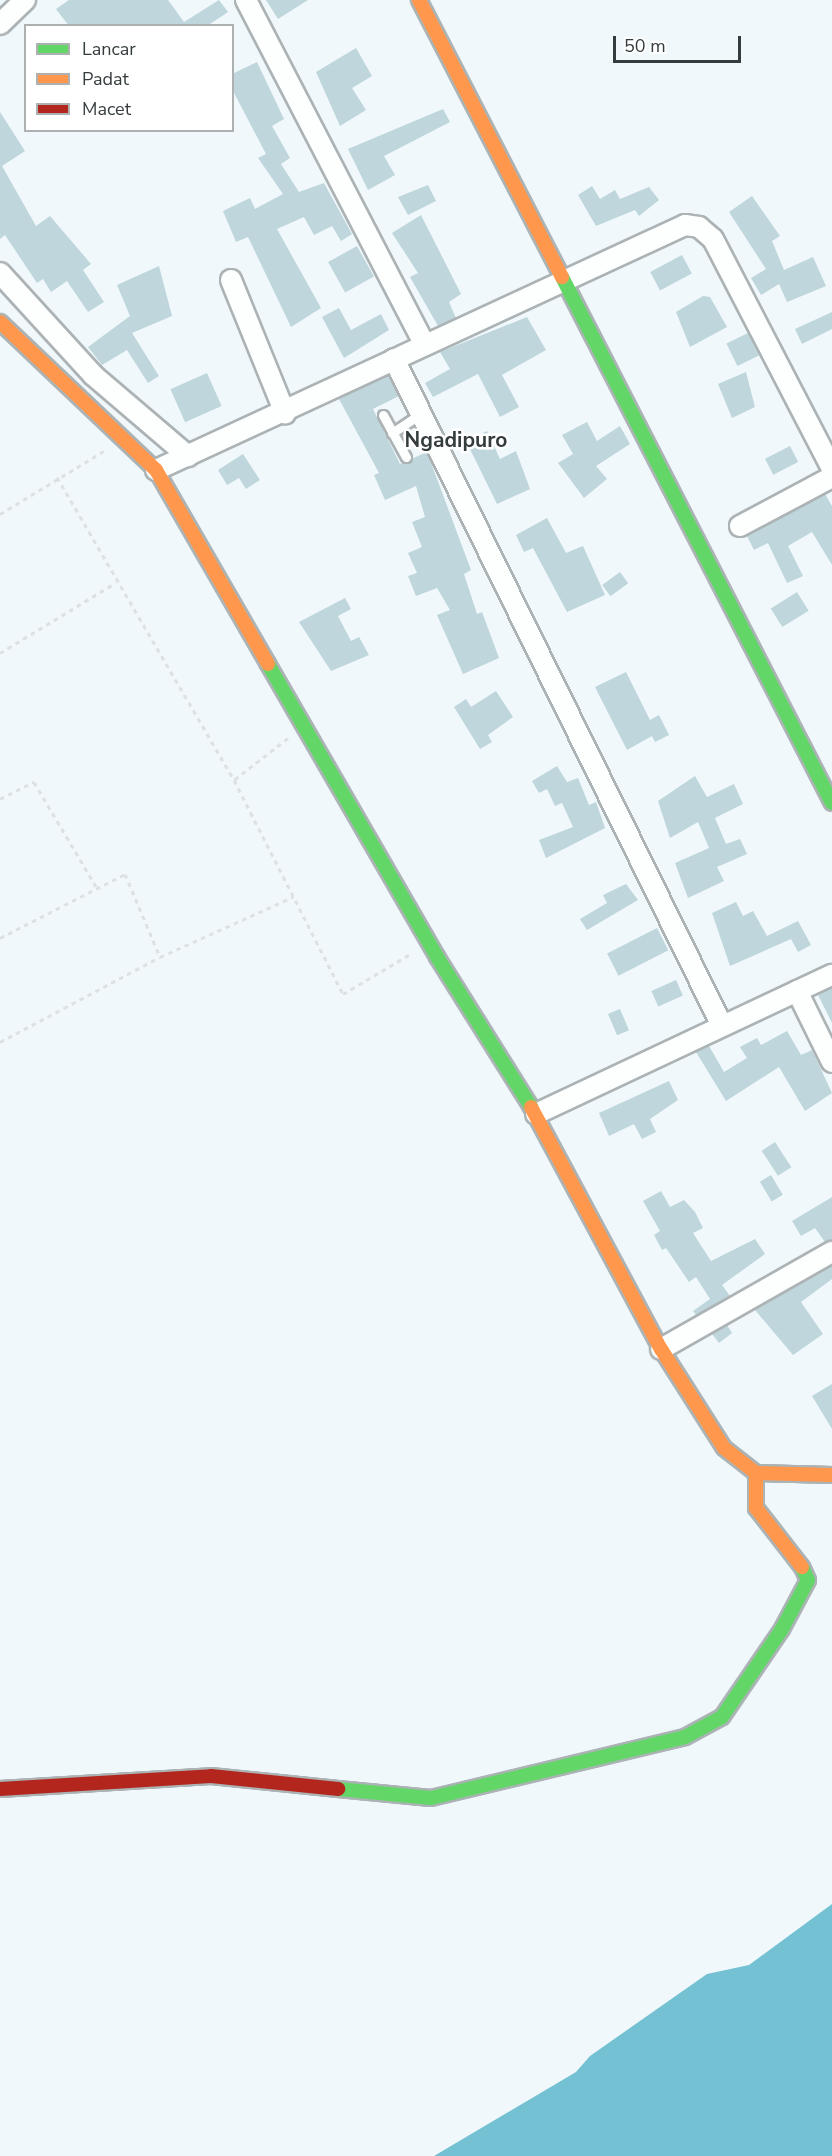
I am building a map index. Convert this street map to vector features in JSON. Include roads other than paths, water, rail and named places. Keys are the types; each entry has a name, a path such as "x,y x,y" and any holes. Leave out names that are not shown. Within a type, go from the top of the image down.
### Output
{"street":[{"path":"0,24 26,0"},
{"path":"246,0 424,344"},
{"path":"419,0 569,276 832,803"},
{"path":"156,470 285,413 424,344 685,225 699,227 713,239 832,469"},
{"path":"0,273 93,375 188,456"},
{"path":"231,280 285,413"},
{"path":"0,322 156,470 428,943 536,1114 661,1349 724,1448 756,1473 832,1475"},
{"path":"394,359 722,1026"},
{"path":"740,526 832,477"},
{"path":"536,1114 832,975"},
{"path":"796,991 832,1062"},
{"path":"661,1349 832,1252"},
{"path":"0,1789 211,1776 431,1798 685,1737 722,1717 782,1629 808,1580 796,1554 756,1508 756,1473"}],"lane":[{"path":"392,433 422,413"},
{"path":"383,415 406,457"}],"water":[{"path":"832,1904 832,2156 434,2156 576,2072 590,2056 707,1974 749,1965"}],"district":[{"name":"Ngadipuro","path":"456,440"}]}
